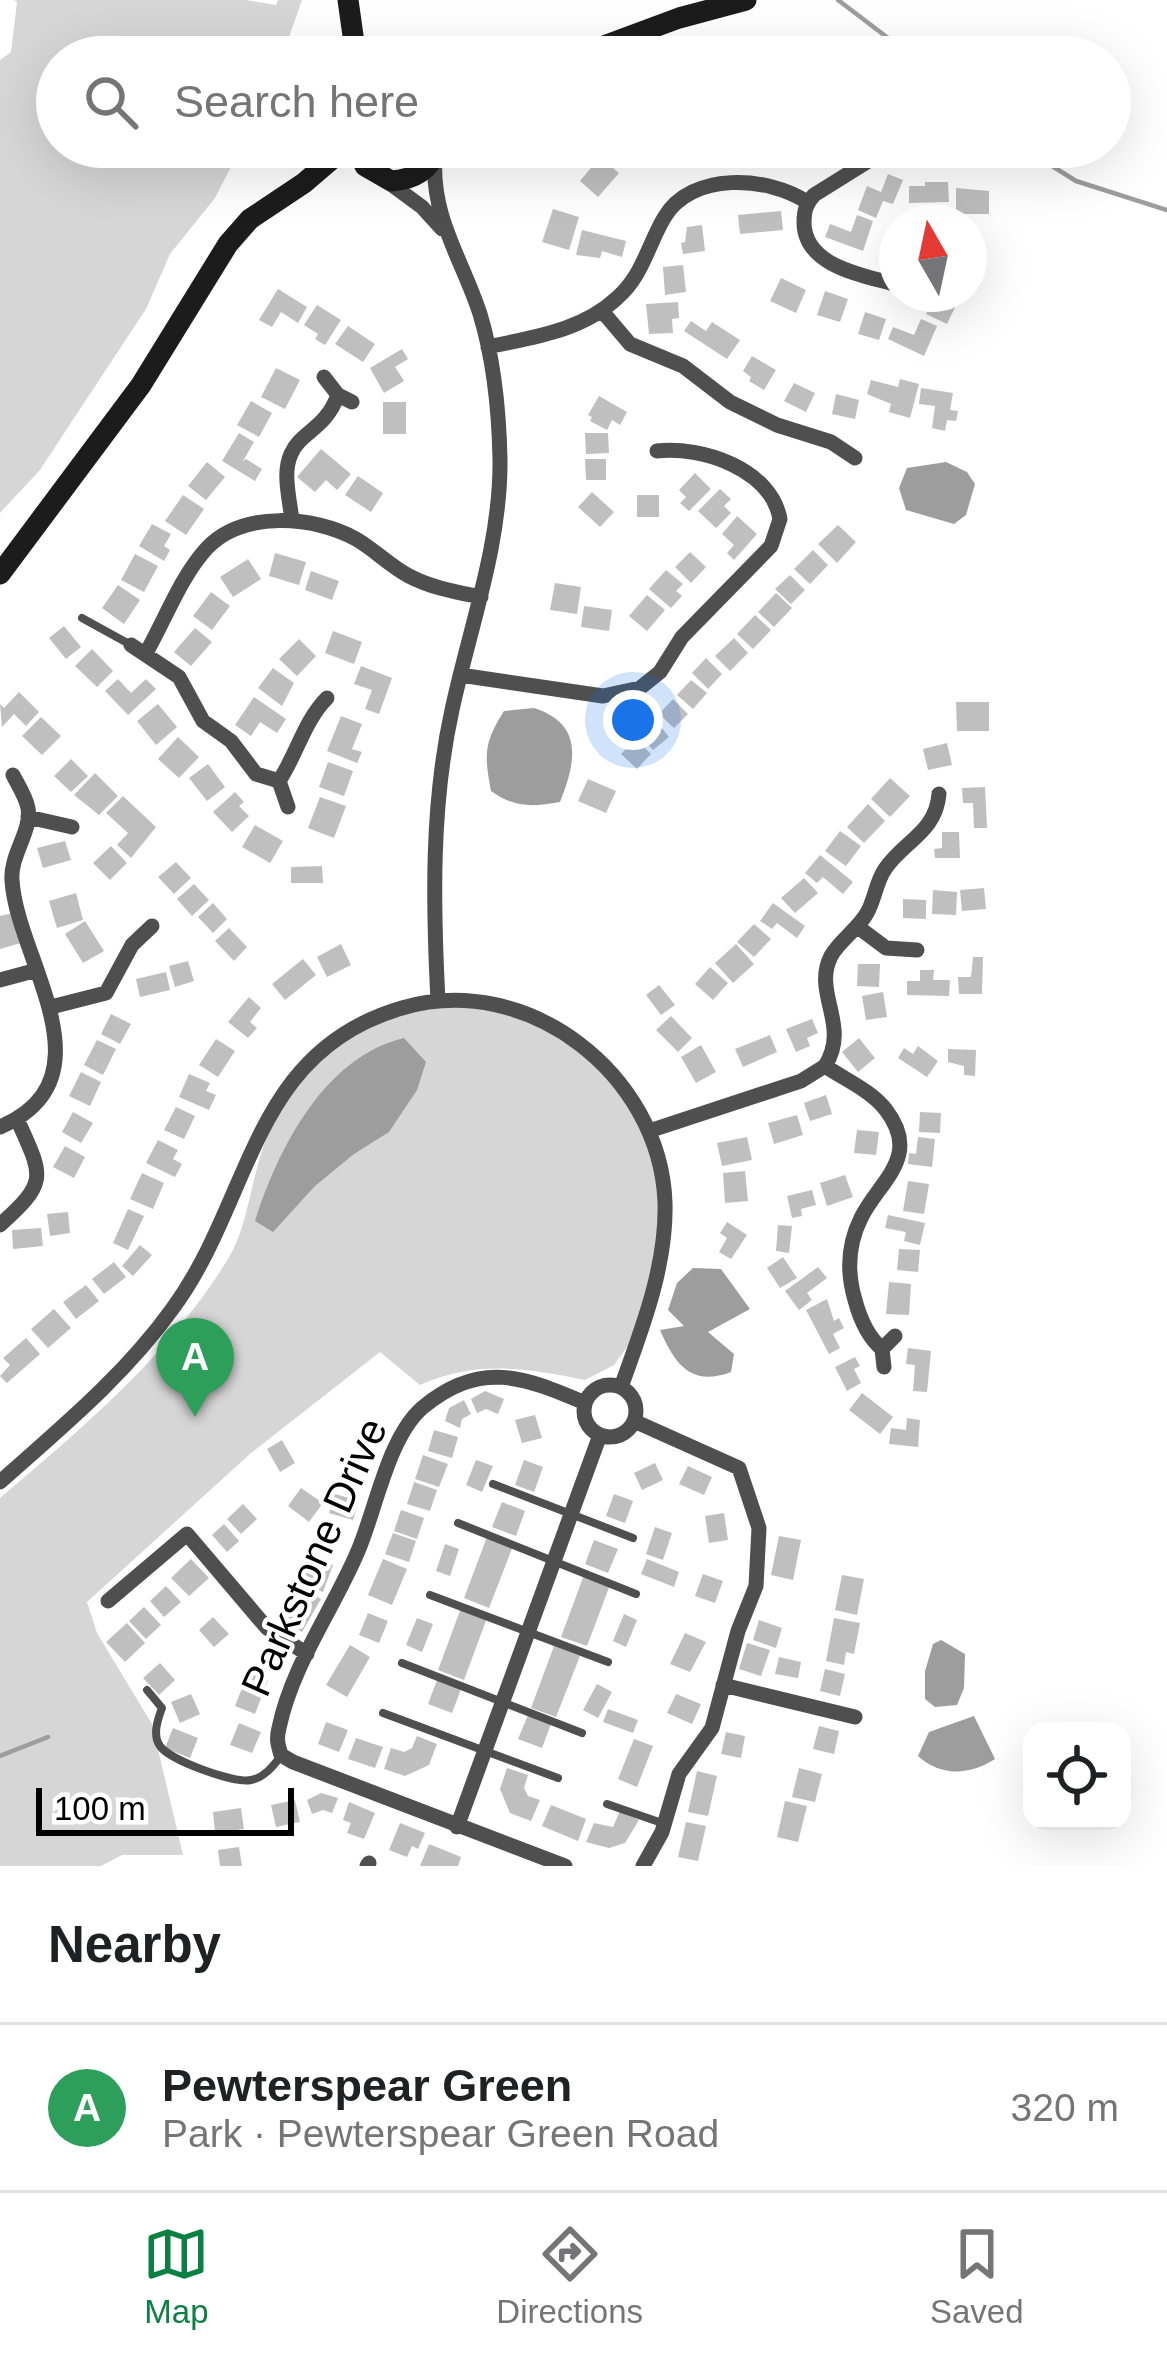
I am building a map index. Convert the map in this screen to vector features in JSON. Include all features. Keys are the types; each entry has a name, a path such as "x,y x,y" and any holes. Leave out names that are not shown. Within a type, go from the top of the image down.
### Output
{"street":[{"path":"348,0 354,36"},
{"path":"631,36 746,0"},
{"path":"0,574 141,385 228,244 250,219 322,168"},
{"path":"367,168 405,193 444,231"},
{"path":"304,183 344,174 405,180 424,168"},
{"path":"436,168 435,191 444,231 471,287 488,347 500,462 493,542 445,752 435,858 438,1001"},
{"path":"856,168 807,202 804,230 814,251 879,284"},
{"path":"488,347 560,330 602,311 640,272 664,218 687,195 711,186 748,183 782,188 807,202"},
{"path":"602,311 631,344 683,366 730,403 831,442 855,458"},
{"path":"292,521 287,477 291,455 345,399 324,377"},
{"path":"460,675 603,696 640,688 660,672 682,637 771,546 780,519 766,488 744,472 701,453 655,451"},
{"path":"279,781 256,774 231,742 203,721 179,677 139,648 208,547 242,527 292,521 340,532 422,582 481,597"},
{"path":"279,781 301,745 307,723 328,698"},
{"path":"0,1127 32,1105 50,1078 56,1046 51,1007 6,886 28,817 13,775"},
{"path":"279,781 288,807"},
{"path":"649,1131 801,1081 825,1066 836,1029 826,972 837,947 873,902 883,872 935,814 938,789"},
{"path":"28,817 72,827"},
{"path":"51,1007 106,993 132,945 152,925"},
{"path":"858,926 886,948 917,950"},
{"path":"0,980 37,970"},
{"path":"0,1482 98,1395 176,1305 212,1243 255,1140 298,1072 352,1027 404,1007 438,1001 508,1009 570,1036 612,1072 649,1131 662,1180 664,1226 650,1299 621,1387"},
{"path":"825,1066 879,1102 897,1132 894,1173 860,1219 849,1262 860,1316 882,1349 884,1367"},
{"path":"0,1226 37,1184 34,1159 16,1119"},
{"path":"882,1349 895,1336"},
{"name":"Parkstone Drive","path":"287,1758 277,1742 279,1725 307,1654 358,1550 396,1447 424,1407 468,1381 499,1375 529,1379 586,1402"},
{"path":"604,1386 621,1387 633,1397 634,1421 622,1434 600,1435 588,1424 586,1402 604,1386"},
{"path":"634,1421 739,1468 758,1528 756,1586 712,1728 679,1774 664,1824 643,1866"},
{"path":"457,1827 600,1435"},
{"path":"108,1601 187,1534 268,1628 307,1654"},
{"path":"723,1685 855,1717"},
{"path":"287,1758 565,1866"}],"lane":[{"path":"82,618 139,648"},
{"path":"493,1484 633,1538"},
{"path":"458,1523 637,1594"},
{"path":"430,1594 608,1662"},
{"path":"402,1664 582,1733"},
{"path":"147,1690 162,1708 156,1734 158,1745 170,1755 227,1778 249,1781 287,1758"},
{"path":"383,1713 558,1778"},
{"path":"607,1804 664,1824"}],"shaded area":[{"path":"14,0 246,0 276,5 278,0 302,0 289,36 36,36 36,168 230,168 215,198 170,254 146,309 40,470 0,513 0,60 11,52"},
{"path":"946,462 967,472 975,484 966,515 954,524 906,510 899,488 907,468"},
{"path":"534,708 561,724 572,746 570,773 560,802 524,805 491,791 487,749 497,722 504,711"},
{"path":"420,1003 497,1004 612,1064 659,1136 665,1200 642,1327 614,1365 585,1380 482,1369 420,1385 380,1352 251,1453 87,1602 97,1633 152,1724 183,1855 122,1855 101,1866 0,1866 0,1498 124,1387 205,1294 238,1239 268,1134 296,1082 334,1048"},
{"path":"404,1038 426,1062 417,1090 389,1132 315,1186 273,1232 255,1221 291,1136 328,1085 350,1064"},
{"path":"693,1268 721,1269 750,1309 708,1332 734,1354 731,1372 706,1377 686,1370 660,1330 684,1326 668,1310 677,1283"},
{"path":"941,1640 965,1654 964,1688 957,1705 935,1707 925,1699 925,1671 933,1644"},
{"path":"974,1716 995,1759 956,1771 936,1768 918,1756 929,1732"}],"building":[{"path":"591,168 613,168 619,173 598,197 580,181"},
{"path":"888,174 903,180 893,204 879,204 876,218 858,210 867,186 881,192"},
{"path":"925,182 948,182 949,202 909,203 909,186 925,186"},
{"path":"956,188 989,191 989,214 987,204 956,204"},
{"path":"553,209 579,217 569,250 542,242"},
{"path":"781,211 783,230 740,234 738,215"},
{"path":"857,215 873,221 863,251 825,237 830,224 851,232"},
{"path":"702,225 705,251 683,254 687,227"},
{"path":"582,230 626,241 622,257 602,251 600,258 576,255"},
{"path":"683,265 686,292 665,295 663,267"},
{"path":"781,278 806,290 796,313 770,301"},
{"path":"278,289 307,307 298,323 281,312 272,327 259,320"},
{"path":"825,291 848,299 840,322 817,315"},
{"path":"678,302 673,333 649,334 646,304"},
{"path":"317,305 341,320 325,345 304,325"},
{"path":"865,312 886,319 879,340 858,334"},
{"path":"927,312 953,312 947,324"},
{"path":"921,319 937,326 924,356 888,339 893,327 914,335"},
{"path":"691,321 706,331 712,322 740,340 727,359 684,331"},
{"path":"348,326 375,344 363,362 335,344"},
{"path":"402,349 408,359 395,367 404,381 384,393 370,368"},
{"path":"752,356 776,370 764,390 743,371"},
{"path":"276,368 300,380 285,409 261,397"},
{"path":"900,379 919,384 910,418 889,412 891,404 867,394 871,380 898,387"},
{"path":"794,383 815,393 806,412 784,401"},
{"path":"921,388 953,393 950,410 958,411 956,421 947,420 945,431 932,428 935,406 919,404"},
{"path":"836,394 859,400 855,419 832,414"},
{"path":"599,396 627,412 620,425 612,420 607,430 590,421 588,415"},
{"path":"251,401 272,413 259,437 237,425"},
{"path":"383,402 406,402 406,434 383,434"},
{"path":"239,433 254,442 243,461 262,469 255,481 222,461"},
{"path":"585,433 608,433 609,453 586,454"},
{"path":"321,449 351,474 337,490 326,480 315,492 297,477"},
{"path":"585,459 606,459 606,480 586,480"},
{"path":"207,462 225,477 206,500 188,486"},
{"path":"695,473 711,489 689,511 680,503 686,497 679,490"},
{"path":"358,476 383,493 371,512 345,495"},
{"path":"720,489 731,499 724,506 731,513 716,528 698,511"},
{"path":"592,492 614,512 600,527 578,507"},
{"path":"183,495 204,509 186,535 165,521"},
{"path":"637,495 659,495 659,517 637,517"},
{"path":"737,516 757,534 734,560 727,553 734,545 722,534"},
{"path":"152,524 171,534 164,546 170,550 164,561 139,546"},
{"path":"838,525 856,542 837,563 818,544"},
{"path":"813,550 828,565 810,584 794,569"},
{"path":"690,552 706,567 691,583 675,567"},
{"path":"275,553 306,562 299,585 269,576"},
{"path":"135,554 158,566 144,592 121,580"},
{"path":"248,559 261,579 233,597 220,577"},
{"path":"666,570 683,584 676,591 682,596 671,608 649,589"},
{"path":"311,571 339,581 332,600 305,590"},
{"path":"790,575 805,590 791,604 775,589"},
{"path":"555,583 581,587 577,614 550,610"},
{"path":"118,585 140,600 124,624 102,608"},
{"path":"211,592 230,606 212,630 193,616"},
{"path":"776,593 792,608 774,627 758,612"},
{"path":"647,595 665,610 647,631 629,616"},
{"path":"584,606 612,610 609,631 581,627"},
{"path":"755,615 771,630 753,649 737,634"},
{"path":"64,626 81,647 66,659 49,638"},
{"path":"195,628 212,642 191,666 174,652"},
{"path":"333,631 362,642 354,664 325,653"},
{"path":"734,638 748,653 730,671 715,656"},
{"path":"299,639 316,656 297,676 279,659"},
{"path":"92,649 113,671 97,687 75,666"},
{"path":"706,658 722,674 708,689 692,673"},
{"path":"361,666 392,678 379,714 365,709 372,690 354,684"},
{"path":"273,668 294,683 282,706 258,688"},
{"path":"118,679 131,693 146,679 156,689 128,715 105,691"},
{"path":"691,680 707,693 693,709 677,695"},
{"path":"19,692 39,712 26,726 14,714 2,727 0,704 4,708"},
{"path":"254,697 286,719 277,733 260,722 251,736 235,725"},
{"path":"673,699 688,714 674,728 659,714"},
{"path":"956,702 989,702 989,731 957,731"},
{"path":"158,704 177,727 156,745 137,721"},
{"path":"341,716 362,724 352,749 362,752 357,763 327,751"},
{"path":"41,717 61,736 42,755 22,736"},
{"path":"655,719 669,737 653,750 638,733"},
{"path":"178,737 199,757 179,778 158,759"},
{"path":"636,739 651,754 637,769 621,754"},
{"path":"947,743 952,765 928,770 923,749"},
{"path":"71,759 88,776 71,792 54,776"},
{"path":"328,762 353,771 344,796 319,787"},
{"path":"208,764 225,787 207,801 189,778"},
{"path":"95,773 118,796 99,815 74,795"},
{"path":"890,778 910,796 890,817 871,799"},
{"path":"588,779 616,791 606,813 578,801"},
{"path":"985,787 987,828 974,828 973,803 963,803 962,788"},
{"path":"235,792 249,816 232,832 213,812"},
{"path":"123,796 156,827 131,858 117,845 128,833 106,813"},
{"path":"320,797 346,806 334,838 308,828"},
{"path":"868,804 885,821 864,843 847,827"},
{"path":"255,825 283,841 270,863 242,847"},
{"path":"840,831 861,846 846,866 825,851"},
{"path":"942,832 959,832 960,858 935,858 934,849 942,848"},
{"path":"65,841 71,860 43,868 37,848"},
{"path":"111,846 127,863 110,880 93,863"},
{"path":"820,855 853,882 843,894 823,877 817,883 805,873"},
{"path":"176,862 191,878 174,894 158,877"},
{"path":"322,866 323,883 291,883 291,867"},
{"path":"804,878 818,893 795,913 781,898"},
{"path":"194,884 209,900 192,916 177,899"},
{"path":"984,888 986,909 962,911 960,890"},
{"path":"933,890 957,892 956,915 932,914"},
{"path":"76,893 83,920 57,928 49,901"},
{"path":"903,899 926,900 926,919 903,918"},
{"path":"213,903 227,919 213,933 198,917"},
{"path":"773,903 805,926 797,938 777,923 772,929 760,921"},
{"path":"13,913 21,943 0,949 0,916"},
{"path":"85,921 104,951 83,963 65,934"},
{"path":"754,924 771,939 754,957 737,942"},
{"path":"229,928 247,947 234,961 215,941"},
{"path":"341,944 351,965 327,977 317,957"},
{"path":"736,944 754,964 733,983 715,963"},
{"path":"973,957 983,957 982,994 959,994 958,977 971,977"},
{"path":"303,959 316,975 285,1000 272,984"},
{"path":"188,961 194,981 175,987 169,966"},
{"path":"858,964 880,964 879,987 857,986"},
{"path":"710,967 728,983 713,1000 695,984"},
{"path":"920,970 934,970 933,980 950,980 949,996 907,995 907,981 920,981"},
{"path":"166,972 170,990 140,997 136,979"},
{"path":"659,985 675,1005 661,1015 646,995"},
{"path":"883,992 887,1017 866,1020 862,996"},
{"path":"249,997 261,1008 250,1022 257,1028 248,1038 228,1022"},
{"path":"111,1014 131,1024 120,1044 101,1034"},
{"path":"671,1016 692,1038 678,1052 656,1030"},
{"path":"812,1019 818,1033 807,1038 810,1046 796,1052 786,1029"},
{"path":"770,1035 777,1052 743,1067 735,1049"},
{"path":"859,1038 875,1058 858,1072 842,1052"},
{"path":"216,1039 235,1051 218,1077 199,1065"},
{"path":"97,1040 116,1049 103,1075 84,1065"},
{"path":"701,1045 716,1072 696,1083 681,1057"},
{"path":"918,1046 938,1061 927,1077 898,1058 904,1048 913,1054"},
{"path":"948,1049 976,1050 975,1076 964,1075 964,1066 948,1062"},
{"path":"81,1072 101,1082 90,1106 69,1096"},
{"path":"189,1074 210,1083 206,1091 216,1095 209,1110 179,1097"},
{"path":"826,1095 832,1114 810,1121 804,1103"},
{"path":"176,1107 195,1116 184,1139 164,1130"},
{"path":"73,1112 93,1123 81,1143 62,1132"},
{"path":"920,1112 941,1113 940,1133 919,1132"},
{"path":"797,1115 803,1135 774,1144 768,1123"},
{"path":"857,1130 879,1132 876,1155 854,1153"},
{"path":"747,1137 752,1160 722,1166 717,1143"},
{"path":"918,1137 935,1139 932,1167 908,1164 909,1153 916,1154"},
{"path":"158,1140 178,1150 173,1159 182,1164 175,1177 146,1163"},
{"path":"65,1146 85,1157 74,1178 53,1167"},
{"path":"745,1171 748,1201 725,1203 723,1173"},
{"path":"142,1173 164,1183 153,1209 130,1199"},
{"path":"845,1175 853,1197 827,1206 820,1183"},
{"path":"908,1181 929,1184 924,1214 903,1211"},
{"path":"812,1190 816,1205 801,1209 802,1216 792,1218 787,1196"},
{"path":"128,1209 144,1216 128,1250 113,1243"},
{"path":"68,1212 70,1233 50,1236 47,1214"},
{"path":"888,1215 925,1223 920,1245 904,1241 906,1232 885,1228"},
{"path":"727,1222 747,1235 731,1259 719,1252 727,1238 720,1233"},
{"path":"778,1225 792,1226 789,1253 776,1251"},
{"path":"41,1228 43,1246 13,1249 12,1230"},
{"path":"140,1245 152,1255 133,1276 122,1266"},
{"path":"899,1249 920,1250 918,1272 897,1270"},
{"path":"783,1257 797,1278 780,1288 767,1268"},
{"path":"114,1262 126,1277 104,1294 92,1279"},
{"path":"818,1267 827,1278 807,1293 812,1300 799,1310 785,1291"},
{"path":"889,1282 911,1284 909,1315 886,1314"},
{"path":"86,1285 99,1301 76,1319 63,1302"},
{"path":"827,1299 834,1321 839,1318 844,1328 833,1334 840,1348 829,1354 806,1310"},
{"path":"54,1309 71,1328 48,1348 31,1329"},
{"path":"26,1338 40,1354 7,1383 0,1376 10,1365 3,1358"},
{"path":"908,1348 931,1351 927,1392 913,1391 915,1365 906,1364"},
{"path":"855,1357 860,1366 854,1369 861,1383 847,1391 835,1367"},
{"path":"485,1391 504,1399 498,1414 486,1409 477,1413 471,1399"},
{"path":"862,1393 893,1417 880,1434 849,1410"},
{"path":"464,1400 471,1414 462,1419 460,1428 445,1421 449,1408"},
{"path":"535,1415 542,1438 522,1443 515,1420"},
{"path":"907,1418 920,1420 918,1447 889,1444 891,1428 906,1430"},
{"path":"434,1430 458,1437 452,1458 428,1451"},
{"path":"282,1440 295,1463 280,1472 267,1449"},
{"path":"423,1455 448,1464 439,1487 415,1479"},
{"path":"476,1460 493,1466 482,1492 466,1485"},
{"path":"524,1460 543,1467 534,1492 515,1485"},
{"path":"655,1463 663,1480 642,1490 634,1473"},
{"path":"688,1466 712,1477 704,1495 679,1484"},
{"path":"414,1482 437,1490 430,1511 407,1504"},
{"path":"301,1488 323,1503 309,1522 288,1506"},
{"path":"335,1494 359,1501 353,1520 329,1513"},
{"path":"614,1494 633,1501 625,1523 606,1516"},
{"path":"502,1502 525,1511 516,1536 492,1527"},
{"path":"243,1504 257,1519 241,1534 227,1519"},
{"path":"401,1510 424,1518 417,1539 394,1531"},
{"path":"724,1513 728,1540 709,1543 705,1516"},
{"path":"224,1524 239,1541 227,1552 212,1535"},
{"path":"655,1527 672,1533 663,1560 646,1554"},
{"path":"393,1533 416,1541 409,1562 385,1554"},
{"path":"779,1536 801,1540 793,1580 771,1575"},
{"path":"487,1537 513,1546 489,1608 464,1598"},
{"path":"594,1540 618,1549 608,1573 585,1564"},
{"path":"445,1544 459,1549 450,1576 436,1571"},
{"path":"308,1556 333,1565 323,1592 298,1583"},
{"path":"191,1559 209,1578 189,1596 171,1578"},
{"path":"383,1559 407,1569 392,1605 368,1595"},
{"path":"647,1559 679,1572 674,1587 641,1574"},
{"path":"703,1574 723,1581 715,1603 695,1596"},
{"path":"584,1575 610,1585 587,1646 561,1637"},
{"path":"842,1575 864,1579 857,1615 835,1610"},
{"path":"166,1586 181,1602 164,1617 150,1601"},
{"path":"298,1586 321,1599 302,1632 279,1618"},
{"path":"144,1607 161,1625 146,1639 129,1621"},
{"path":"461,1608 487,1618 464,1680 438,1670"},
{"path":"368,1613 388,1621 379,1643 359,1635"},
{"path":"624,1614 637,1620 626,1647 613,1641"},
{"path":"213,1617 229,1634 214,1647 199,1630"},
{"path":"417,1618 433,1624 422,1652 406,1645"},
{"path":"834,1618 860,1623 854,1654 846,1652 844,1665 826,1661"},
{"path":"759,1620 782,1628 776,1648 753,1640"},
{"path":"127,1623 145,1643 125,1662 106,1642"},
{"path":"685,1633 706,1642 690,1672 670,1664"},
{"path":"747,1643 770,1650 761,1676 739,1669"},
{"path":"350,1645 370,1657 347,1697 326,1685"},
{"path":"554,1646 580,1656 556,1717 531,1708"},
{"path":"779,1657 801,1662 798,1678 775,1674"},
{"path":"160,1663 175,1680 159,1695 143,1678"},
{"path":"825,1669 845,1674 840,1696 820,1691"},
{"path":"248,1673 268,1680 255,1714 235,1706"},
{"path":"437,1680 461,1689 452,1713 428,1704"},
{"path":"597,1684 612,1692 598,1718 583,1710"},
{"path":"191,1694 200,1714 180,1723 171,1702"},
{"path":"676,1694 701,1704 692,1724 667,1713"},
{"path":"608,1709 638,1720 633,1733 603,1722"},
{"path":"528,1715 551,1724 542,1748 518,1739"},
{"path":"326,1722 348,1730 339,1752 318,1744"},
{"path":"239,1723 261,1732 252,1753 230,1745"},
{"path":"819,1726 839,1731 834,1754 813,1749"},
{"path":"173,1728 198,1738 190,1758 165,1748"},
{"path":"726,1732 745,1736 741,1758 721,1754"},
{"path":"417,1736 437,1744 429,1765 405,1776 384,1769 391,1748 404,1752 412,1748"},
{"path":"356,1738 383,1747 375,1768 348,1759"},
{"path":"634,1739 653,1746 637,1787 618,1779"},
{"path":"507,1768 528,1775 524,1788 528,1796 540,1800 531,1821 510,1813 500,1789"},
{"path":"799,1768 822,1774 815,1802 792,1797"},
{"path":"697,1771 717,1776 708,1816 688,1812"},
{"path":"321,1793 338,1798 332,1813 312,1814 307,1800"},
{"path":"295,1800 300,1822 276,1827 271,1805"},
{"path":"785,1801 807,1806 798,1842 777,1837"},
{"path":"349,1802 375,1813 364,1839 347,1833 351,1823 343,1820"},
{"path":"551,1805 586,1819 578,1841 542,1826"},
{"path":"241,1808 244,1829 215,1833 213,1812"},
{"path":"620,1811 639,1820 625,1843 609,1848 586,1842 594,1823 613,1827"},
{"path":"686,1822 706,1826 698,1861 678,1857"},
{"path":"400,1823 425,1833 418,1849 412,1846 407,1857 389,1850"},
{"path":"429,1844 461,1857 458,1866 420,1866"},
{"path":"239,1847 242,1866 220,1866 218,1850"}],"waterway":[{"path":"838,0 885,36"},
{"path":"1055,168 1076,181 1167,210"},
{"path":"0,1756 48,1737"}],"place":[{"name":"Pewterspear Green","path":"195,1417"}]}
